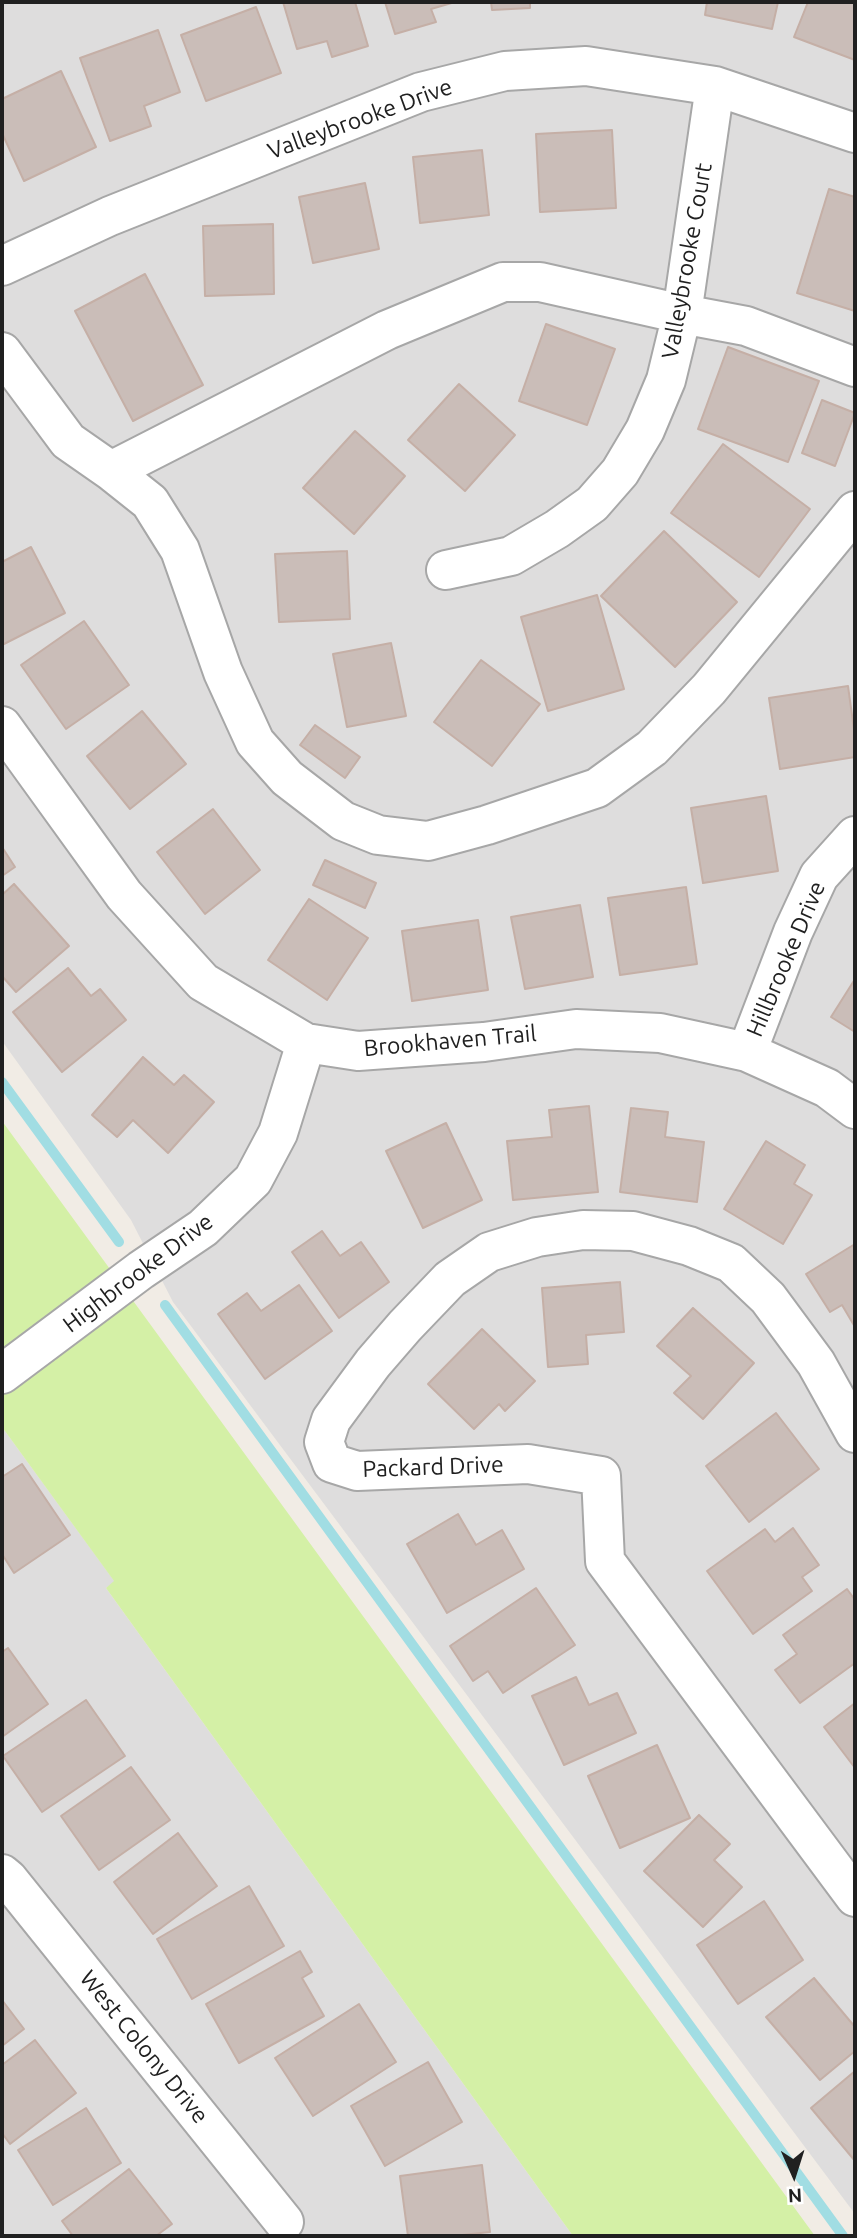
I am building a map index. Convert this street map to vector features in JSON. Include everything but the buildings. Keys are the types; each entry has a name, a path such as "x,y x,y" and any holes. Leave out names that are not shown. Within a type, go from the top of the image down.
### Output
{"street":[{"name":"Valleybrooke Drive","path":"2,266 110,216 421,92 505,71 586,66 715,86 855,133"},
{"name":"Valleybrooke Court","path":"446,570 511,556 558,529 592,504 620,472 645,430 666,380 682,314 715,86"},
{"path":"111,471 387,330 503,282 540,282 746,326 855,367"},
{"path":"2,352 68,441 150,502 180,550 223,672 255,742 287,778 343,821 379,835 428,841 487,825 597,788 652,748 709,689 855,511"},
{"name":"Brookhaven Trail","path":"2,726 124,895 203,982 306,1044 358,1051 484,1042 576,1029 660,1033 747,1052 827,1088 855,1109"},
{"name":"Hillbrooke Drive","path":"747,1052 793,932 819,876 855,836"},
{"name":"Highbrooke Drive","path":"2,1374 141,1270 203,1228 253,1180 278,1133 306,1044"},
{"name":"Packard Drive","path":"855,1433 816,1363 768,1298 731,1263 689,1246 633,1231 583,1230 537,1237 489,1252 450,1279 373,1363 331,1420 324,1442 332,1463 357,1471 528,1464 601,1476 604,1561 855,1897"},
{"name":"West Colony Drive","path":"2,1874 284,2222"}],"shaded area":[{"path":"2,2 855,2 855,2214 173,1302 131,1220 2,1041"},
{"path":"2,1427 115,1582 106,1588 573,2236 2,2236"}],"green space":[{"path":"2,1121 815,2236 573,2236 106,1588 114,1581 2,1427"}],"waterway":[{"path":"2,1082 119,1242"},
{"path":"165,1305 843,2236"}]}
